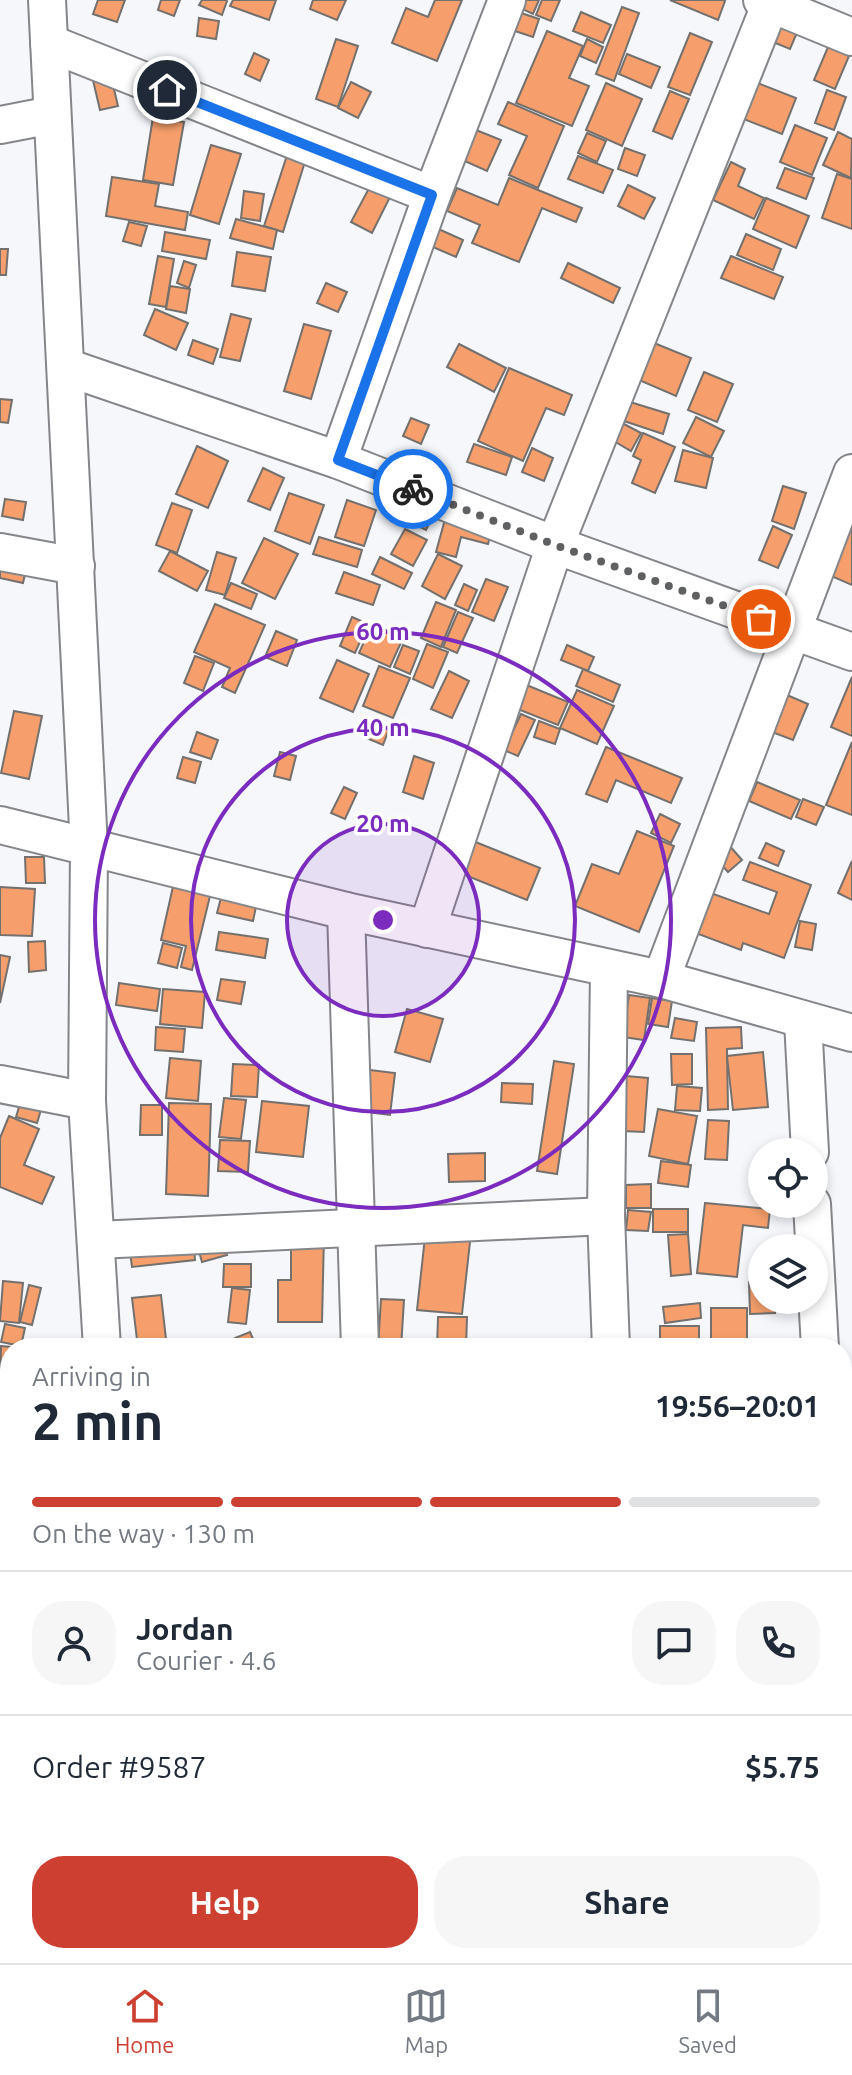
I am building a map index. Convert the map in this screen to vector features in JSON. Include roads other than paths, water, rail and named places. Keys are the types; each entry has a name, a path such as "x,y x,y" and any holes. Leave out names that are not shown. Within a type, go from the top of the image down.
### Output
{"street":[{"path":"47,0 89,848 87,1101 102,1338"},
{"path":"338,460 432,195 507,0"},
{"path":"427,929 555,545 768,1 852,37"},
{"path":"49,43 432,195"},
{"path":"0,125 52,115"},
{"path":"66,367 338,460 555,545 852,652"},
{"path":"661,979 852,473"},
{"path":"0,552 76,566"},
{"path":"0,825 346,911 661,979 852,1033"},
{"path":"346,911 360,1338"},
{"path":"609,969 606,1216 611,1338"},
{"path":"803,1021 809,1138"},
{"path":"0,1084 87,1101"},
{"path":"97,1240 606,1216"},
{"path":"813,1218 819,1338"}]}
